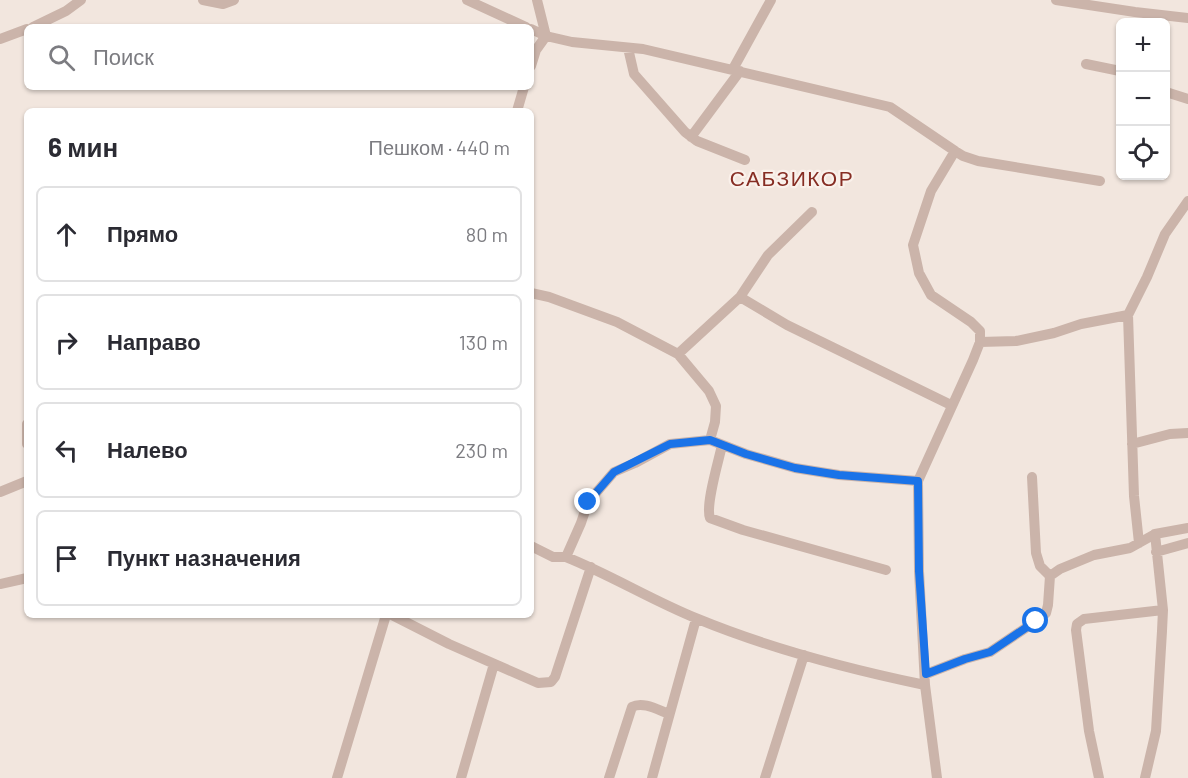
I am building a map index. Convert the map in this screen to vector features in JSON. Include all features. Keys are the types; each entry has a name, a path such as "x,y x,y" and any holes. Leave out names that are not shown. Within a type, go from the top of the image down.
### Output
{"street":[{"path":"40,24 66,12 81,0"},
{"path":"203,0 223,4 234,0"},
{"path":"467,0 519,24"},
{"path":"534,56 546,36 537,0"},
{"path":"690,137 736,70 771,0"},
{"path":"1056,0 1188,18"},
{"path":"0,39 24,30"},
{"path":"534,31 572,42 643,49 890,107 963,156 978,161 1100,181"},
{"path":"628,48 634,74 690,137 744,160"},
{"path":"1086,64 1116,70"},
{"path":"518,108 524,90"},
{"path":"1170,93 1188,99"},
{"path":"937,778 925,679 919,571 918,481 980,342 980,331 971,322 931,295 919,273 913,245 932,191 955,151"},
{"path":"1139,543 1134,496 1128,315 1147,278 1165,234 1188,201"},
{"path":"678,354 740,297 768,255 812,212"},
{"path":"534,294 617,322 678,354 709,391 716,405 715,422 710,440"},
{"path":"740,297 788,325 951,405"},
{"path":"980,342 1016,341 1054,333 1081,324 1128,315"},
{"path":"1132,444 1170,434 1188,433"},
{"path":"566,557 588,502 614,472 670,444 710,440 746,454 795,468 839,475 918,481"},
{"path":"722,445 708,513 713,519 743,530 886,570"},
{"path":"534,548 553,557 566,557 591,567 696,619 804,655 877,675 925,679 965,659 990,652 1046,613 1050,576 1040,566 1036,554 1032,477"},
{"path":"0,492 24,482"},
{"path":"1050,576 1060,569 1094,555 1131,548 1155,534 1188,528"},
{"path":"1145,778 1156,731 1162,609 1155,534"},
{"path":"1156,552 1188,543"},
{"path":"398,618 538,684 551,682 591,567"},
{"path":"0,584 24,579"},
{"path":"1100,778 1089,731 1077,624 1084,619 1162,609"},
{"path":"338,778 385,618"},
{"path":"652,778 696,619"},
{"path":"765,778 804,655"},
{"path":"461,778 494,664"},
{"path":"609,778 632,707 645,705 669,714"}],"district":[{"name":"САБЗИКОР","path":"792,179"}],"route":[{"path":"588,502 614,472 670,444 710,440 746,454 795,468 839,475 918,481 919,571 926,674 990,652 1036,621"}]}
